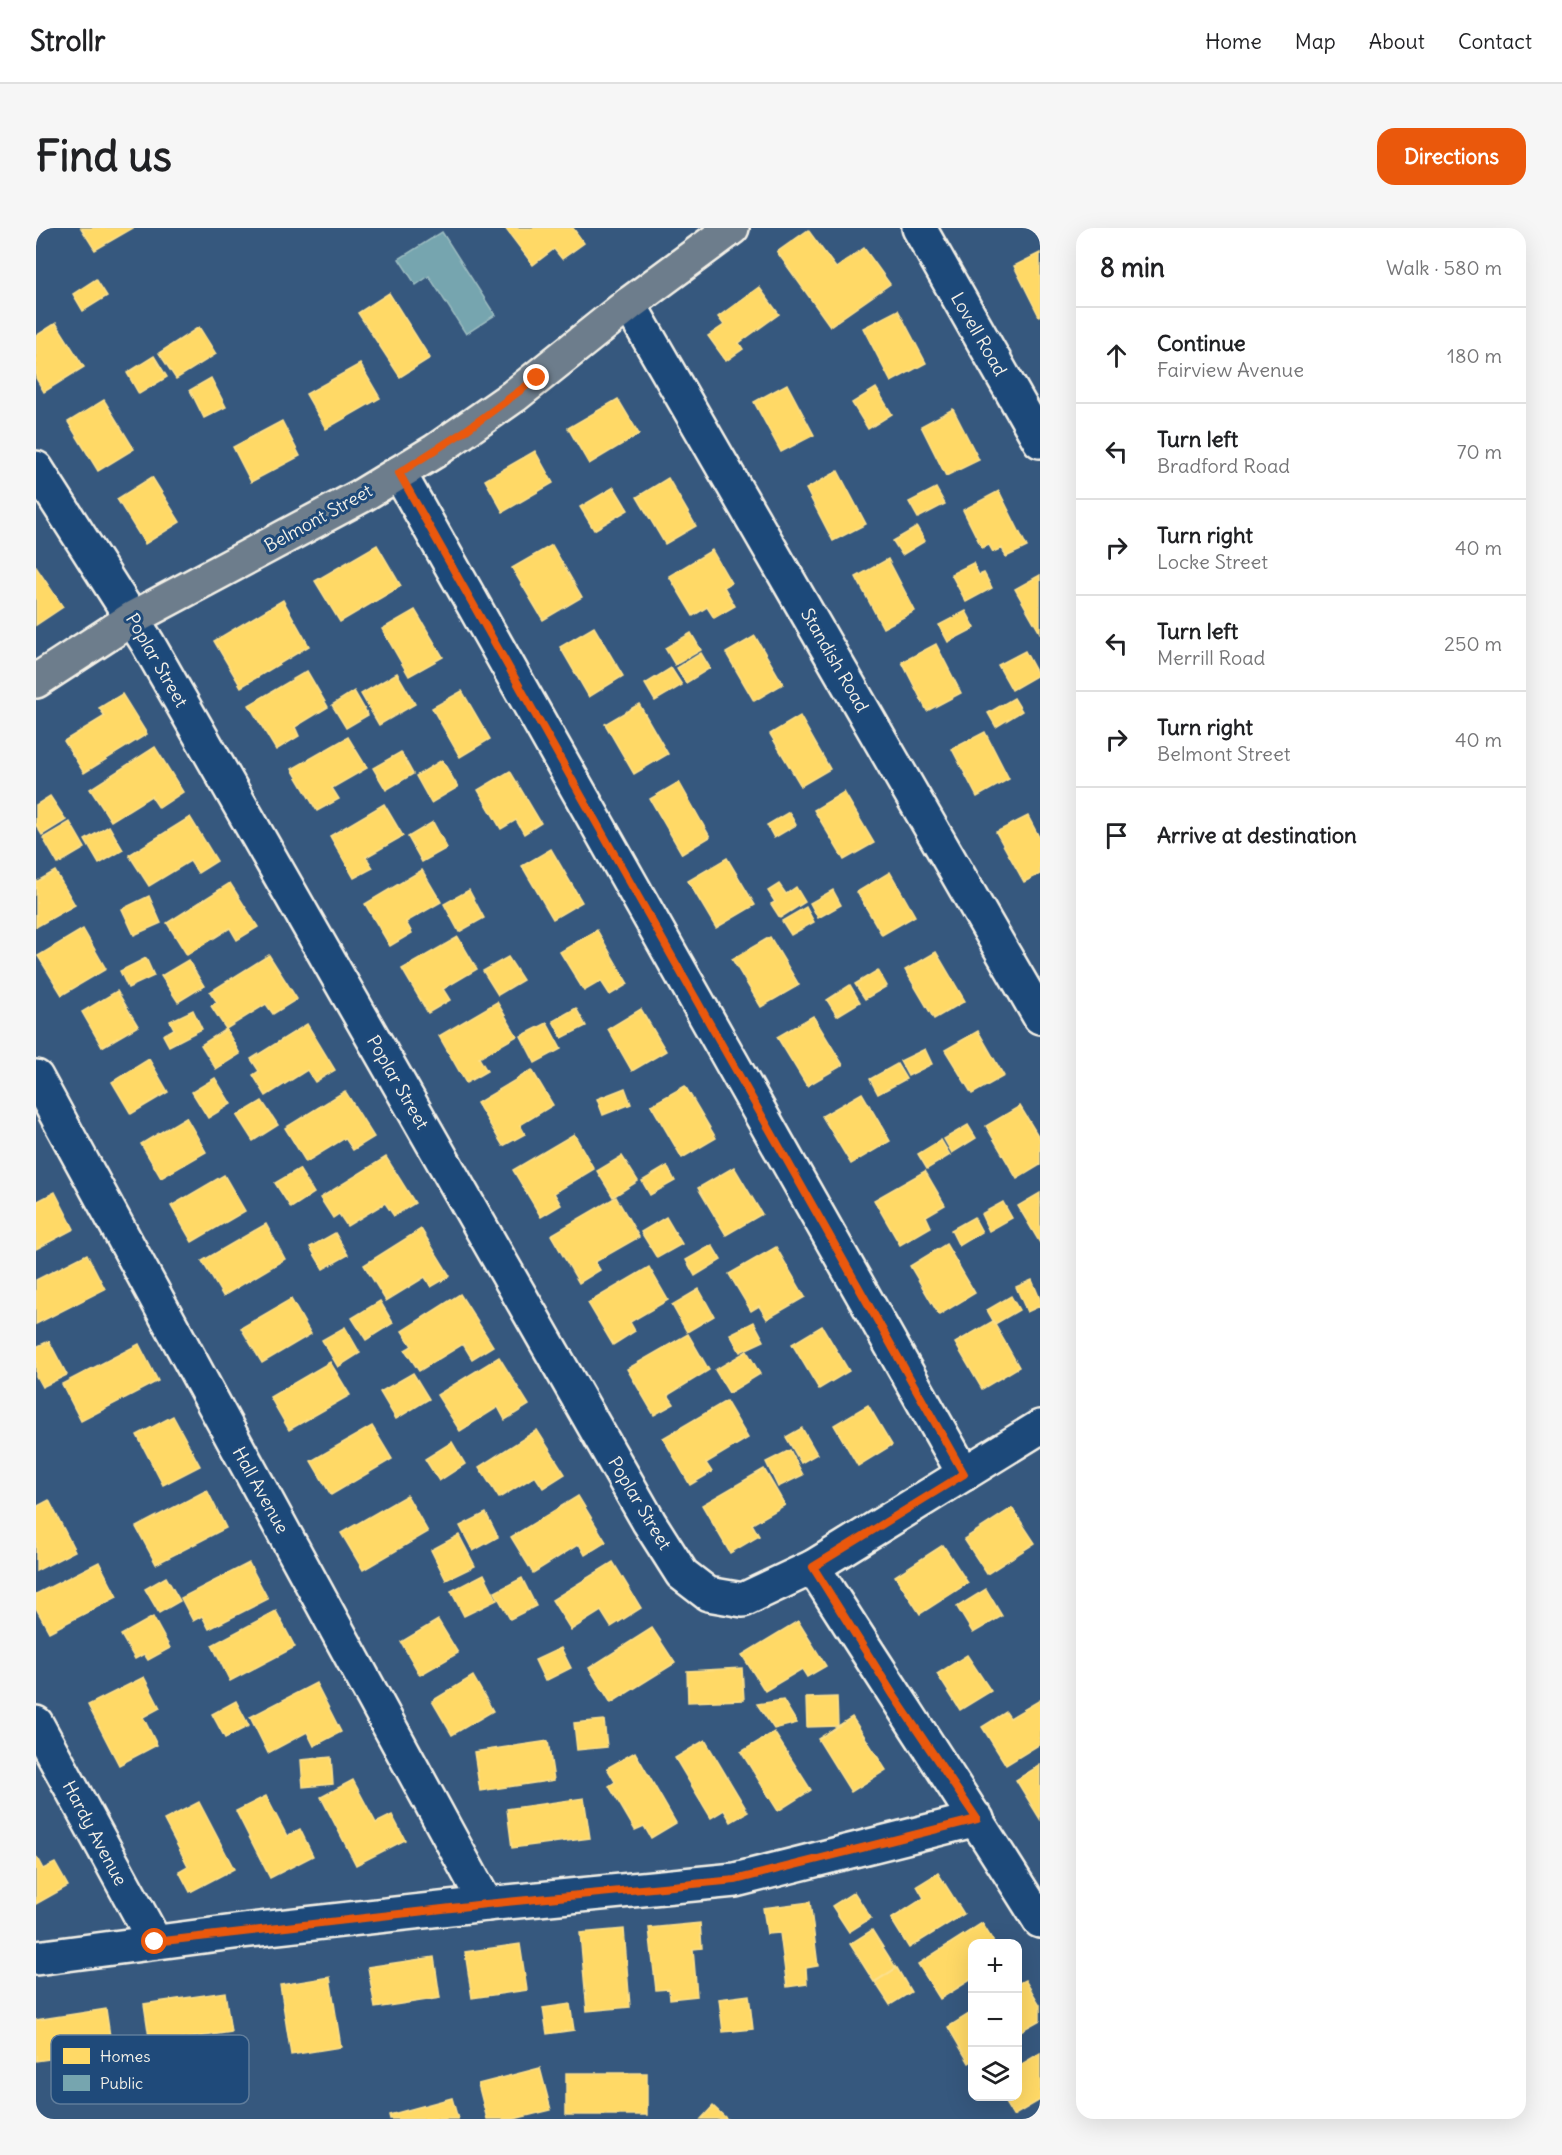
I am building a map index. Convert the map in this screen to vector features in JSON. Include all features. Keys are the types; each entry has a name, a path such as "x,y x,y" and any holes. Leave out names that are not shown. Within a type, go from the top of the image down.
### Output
{"main road":[{"name":"Belmont Street","path":"36,681 133,618 361,496 489,415 629,304 732,228"}],"street":[{"name":"Lovell Road","path":"919,228 1040,441"},
{"name":"Standish Road","path":"629,304 1040,1017"},
{"name":"Poplar Street","path":"36,468 133,618 649,1522 682,1574 708,1594 743,1600 813,1567 1040,1427"},
{"path":"399,473 964,1474"},
{"name":"Hall Avenue","path":"36,1077 486,1904"},
{"path":"813,1567 894,1696 977,1819 1040,1921"},
{"name":"Hardy Avenue","path":"36,1724 155,1942"},
{"path":"36,1958 486,1904 735,1880 977,1819"}],"building: Homes":[{"path":"81,228 133,228 95,250"},
{"path":"505,228 573,228 584,243 562,259 554,249 533,265"},
{"path":"808,230 836,268 864,248 890,284 830,326 777,252"},
{"path":"1040,253 1040,315 1039,316 1014,266"},
{"path":"96,279 107,296 83,311 73,294"},
{"path":"759,287 779,314 739,343 743,349 726,361 708,336 724,325 718,317"},
{"path":"389,293 430,358 400,377 358,313"},
{"path":"898,310 926,363 891,382 863,328"},
{"path":"56,323 84,367 44,392 36,378 36,336"},
{"path":"199,327 216,354 176,379 159,353"},
{"path":"154,356 167,377 139,394 127,373"},
{"path":"360,364 380,398 326,429 306,394"},
{"path":"211,378 226,407 204,418 190,390"},
{"path":"787,384 814,435 781,452 754,402"},
{"path":"876,388 892,414 868,429 852,403"},
{"path":"618,399 639,434 589,464 568,428"},
{"path":"104,400 134,449 98,471 68,422"},
{"path":"953,409 979,460 946,476 921,426"},
{"path":"282,421 300,456 251,482 233,447"},
{"path":"535,451 553,483 503,512 485,480"},
{"path":"838,471 866,524 833,541 806,489"},
{"path":"152,477 180,522 145,544 117,499"},
{"path":"668,478 696,526 665,544 637,497"},
{"path":"614,487 628,510 594,530 580,507"},
{"path":"936,488 945,504 918,518 909,502"},
{"path":"999,491 1027,547 1006,557 1002,548 993,552 989,545 982,548 963,510"},
{"path":"917,527 925,541 902,555 893,541"},
{"path":"377,545 401,586 340,622 315,581"},
{"path":"552,545 582,597 543,620 512,568"},
{"path":"712,550 731,583 724,587 735,606 714,618 707,607 693,616 669,576"},
{"path":"888,559 915,611 883,628 856,577"},
{"path":"973,563 979,575 984,573 992,588 966,602 951,574"},
{"path":"36,567 63,607 36,625"},
{"path":"1040,575 1040,633 1015,589"},
{"path":"283,600 309,646 241,687 214,641"},
{"path":"415,610 443,657 409,676 382,629"},
{"path":"966,611 975,628 948,642 939,625"},
{"path":"594,627 623,676 589,697 560,647"},
{"path":"691,633 701,650 675,665 665,648"},
{"path":"755,636 783,684 754,701 726,653"},
{"path":"936,644 961,693 927,711 902,662"},
{"path":"1025,651 1038,675 1012,690 998,665"},
{"path":"701,653 710,668 686,683 677,668"},
{"path":"671,668 682,685 655,701 645,684"},
{"path":"307,671 328,707 295,727 299,736 276,750 249,705"},
{"path":"397,673 415,704 379,725 361,694"},
{"path":"354,691 368,715 346,728 332,705"},
{"path":"462,691 490,739 460,757 432,708"},
{"path":"122,694 147,734 84,773 64,741 105,716 99,708"},
{"path":"1014,698 1022,711 996,727 988,713"},
{"path":"639,704 668,754 634,774 605,724"},
{"path":"800,716 830,769 801,786 770,734"},
{"path":"985,732 1009,779 977,797 952,749"},
{"path":"348,737 367,768 332,788 339,799 317,811 292,769"},
{"path":"155,747 183,792 159,808 151,796 111,821 90,789"},
{"path":"401,752 413,774 386,790 373,768"},
{"path":"442,760 458,787 431,803 416,776"},
{"path":"510,771 541,823 524,834 516,820 501,829 478,790"},
{"path":"679,782 710,837 682,854 650,799"},
{"path":"844,792 874,843 844,860 814,810"},
{"path":"50,796 66,820 42,835 36,825 36,805"},
{"path":"384,804 403,836 366,857 373,868 354,878 330,836"},
{"path":"789,812 796,825 774,838 767,825"},
{"path":"1028,816 1040,839 1040,874 1024,882 996,832"},
{"path":"190,817 217,861 198,873 190,861 149,886 129,855"},
{"path":"70,822 85,848 58,864 43,838"},
{"path":"433,822 447,848 422,862 408,837"},
{"path":"109,826 123,850 99,864 85,840"},
{"path":"551,849 582,902 553,919 522,866"},
{"path":"727,858 755,905 716,928 688,881"},
{"path":"422,870 441,902 406,922 412,933 390,946 365,904"},
{"path":"55,871 75,905 36,927 36,882"},
{"path":"890,872 915,916 882,935 857,892"},
{"path":"230,883 258,927 237,940 230,928 187,955 167,923"},
{"path":"779,884 786,894 796,887 805,902 780,918 771,904 775,902 768,891"},
{"path":"469,890 484,918 459,932 444,904"},
{"path":"833,890 841,905 818,918 810,903"},
{"path":"149,896 161,923 134,935 122,909"},
{"path":"806,907 814,922 791,935 782,921"},
{"path":"83,929 106,969 62,995 38,956"},
{"path":"597,930 628,984 610,995 601,981 584,991 560,952"},
{"path":"458,937 477,969 443,989 450,1000 428,1013 402,969"},
{"path":"770,937 799,985 761,1007 732,959"},
{"path":"936,952 965,1001 934,1019 905,970"},
{"path":"269,955 297,999 273,1014 266,1004 226,1029 211,1006 217,1002 210,992"},
{"path":"508,957 523,980 498,995 483,971"},
{"path":"146,958 154,976 128,988 120,971"},
{"path":"188,960 204,986 178,1002 161,976"},
{"path":"878,970 887,986 865,999 855,984"},
{"path":"850,985 860,1002 837,1016 827,1000"},
{"path":"117,991 138,1026 102,1047 82,1012"},
{"path":"497,1002 517,1036 479,1058 487,1071 466,1083 439,1036"},
{"path":"576,1008 586,1026 562,1038 553,1021"},
{"path":"641,1009 666,1051 632,1071 608,1029"},
{"path":"193,1010 202,1029 169,1046 163,1035 174,1029 170,1021"},
{"path":"813,1016 843,1065 807,1086 777,1037"},
{"path":"547,1023 561,1049 535,1063 521,1036"},
{"path":"307,1024 335,1070 315,1082 307,1070 266,1096 253,1075 259,1071 251,1059"},
{"path":"226,1029 240,1054 216,1069 201,1045"},
{"path":"978,1031 1004,1076 972,1094 945,1050"},
{"path":"925,1049 932,1064 908,1076 900,1061"},
{"path":"149,1059 168,1092 131,1114 112,1082"},
{"path":"897,1064 906,1079 878,1094 870,1079"},
{"path":"532,1070 553,1105 520,1125 525,1134 503,1146 477,1103"},
{"path":"215,1078 231,1104 208,1118 192,1092"},
{"path":"685,1086 716,1138 682,1158 651,1105"},
{"path":"625,1088 631,1104 603,1115 597,1099"},
{"path":"345,1091 374,1137 353,1150 345,1138 306,1162 285,1128"},
{"path":"862,1093 890,1141 851,1164 822,1116"},
{"path":"262,1101 278,1125 253,1141 237,1116"},
{"path":"1020,1106 1040,1139 1040,1165 1017,1179 986,1126"},
{"path":"186,1117 206,1152 161,1178 141,1144"},
{"path":"968,1125 976,1138 952,1153 944,1139"},
{"path":"574,1134 594,1169 554,1193 561,1205 541,1217 513,1170"},
{"path":"941,1140 950,1155 927,1169 918,1154"},
{"path":"622,1156 638,1181 613,1197 597,1171"},
{"path":"386,1157 415,1203 394,1216 385,1203 347,1226 339,1214 333,1218 320,1198"},
{"path":"667,1166 675,1181 650,1195 642,1181"},
{"path":"734,1167 762,1214 726,1235 698,1188"},
{"path":"299,1169 314,1193 291,1208 275,1183"},
{"path":"925,1171 945,1205 926,1216 931,1227 900,1245 874,1200"},
{"path":"224,1175 245,1211 192,1242 171,1206"},
{"path":"55,1192 74,1229 36,1249 36,1202"},
{"path":"1040,1193 1040,1243 1018,1206"},
{"path":"616,1197 639,1237 595,1262 600,1270 579,1283 551,1235"},
{"path":"1003,1202 1012,1218 989,1231 981,1214"},
{"path":"666,1217 682,1244 657,1258 641,1232"},
{"path":"974,1217 982,1232 959,1246 951,1230"},
{"path":"266,1224 285,1259 223,1296 202,1261"},
{"path":"421,1229 450,1276 431,1287 425,1277 386,1301 364,1265"},
{"path":"335,1233 348,1255 323,1269 310,1247"},
{"path":"946,1244 975,1293 939,1315 910,1266"},
{"path":"712,1245 721,1260 695,1276 686,1260"},
{"path":"776,1247 805,1297 767,1319 759,1306 751,1311 729,1274"},
{"path":"87,1254 105,1289 36,1324 36,1280"},
{"path":"649,1267 668,1300 630,1322 635,1331 613,1345 588,1303"},
{"path":"1032,1280 1040,1299 1040,1306 1027,1312 1016,1287"},
{"path":"699,1289 714,1316 687,1332 672,1305"},
{"path":"460,1294 493,1346 472,1359 463,1344 419,1371 405,1350 412,1346 402,1331"},
{"path":"1011,1296 1019,1310 995,1324 987,1310"},
{"path":"291,1299 311,1334 262,1363 241,1328"},
{"path":"380,1301 393,1323 366,1340 352,1318"},
{"path":"993,1321 1019,1367 982,1389 955,1343"},
{"path":"754,1322 764,1341 740,1352 730,1334"},
{"path":"822,1326 849,1371 819,1389 792,1344"},
{"path":"345,1327 360,1353 338,1367 322,1340"},
{"path":"688,1334 709,1370 668,1395 674,1404 654,1415 627,1369"},
{"path":"49,1341 67,1375 42,1387 36,1376 36,1347"},
{"path":"139,1344 158,1381 81,1421 62,1384"},
{"path":"747,1351 760,1374 729,1393 715,1370"},
{"path":"499,1357 529,1405 505,1420 498,1407 460,1431 437,1395"},
{"path":"330,1362 350,1395 289,1430 270,1397"},
{"path":"413,1373 429,1399 396,1419 380,1392"},
{"path":"726,1401 748,1438 706,1463 712,1472 690,1485 663,1438"},
{"path":"868,1405 892,1445 858,1466 834,1425"},
{"path":"173,1416 200,1466 163,1485 137,1435"},
{"path":"372,1426 392,1459 331,1495 311,1461"},
{"path":"802,1428 817,1454 801,1463 786,1437"},
{"path":"537,1430 565,1474 543,1488 535,1476 499,1498 479,1467"},
{"path":"452,1442 465,1464 439,1481 425,1459"},
{"path":"790,1450 803,1475 778,1487 766,1462"},
{"path":"764,1469 785,1505 752,1524 759,1536 730,1553 702,1505"},
{"path":"207,1490 226,1528 156,1564 136,1527"},
{"path":"407,1495 428,1532 363,1570 341,1533"},
{"path":"578,1496 606,1542 585,1555 579,1544 533,1573 511,1537"},
{"path":"49,1500 75,1551 36,1571 36,1507"},
{"path":"1012,1508 1035,1543 987,1574 964,1539"},
{"path":"486,1513 498,1537 473,1551 460,1526"},
{"path":"459,1535 475,1566 446,1580 431,1550"},
{"path":"943,1545 968,1583 920,1614 895,1576"},
{"path":"99,1562 117,1597 49,1632 36,1608 36,1594"},
{"path":"613,1562 641,1608 611,1627 601,1611 571,1630 552,1600"},
{"path":"249,1563 268,1599 209,1629 202,1616 193,1621 181,1598"},
{"path":"484,1574 497,1600 464,1616 451,1591"},
{"path":"166,1577 180,1601 159,1613 145,1589"},
{"path":"522,1578 536,1606 510,1619 495,1592"},
{"path":"986,1589 1002,1616 973,1633 957,1607"},
{"path":"276,1611 295,1647 230,1681 212,1645"},
{"path":"153,1617 170,1648 148,1660 144,1654 135,1659 121,1635"},
{"path":"438,1620 458,1653 420,1675 401,1642"},
{"path":"798,1621 826,1666 807,1677 802,1669 765,1691 742,1655"},
{"path":"652,1628 675,1663 611,1703 589,1668"},
{"path":"561,1648 571,1668 545,1681 535,1660"},
{"path":"967,1655 991,1691 960,1710 937,1674"},
{"path":"742,1668 744,1700 688,1702 687,1671"},
{"path":"473,1676 493,1711 452,1735 432,1701"},
{"path":"144,1677 160,1708 143,1717 157,1745 119,1765 88,1705"},
{"path":"316,1683 341,1732 314,1746 307,1732 268,1753 250,1717"},
{"path":"837,1697 838,1726 807,1727 806,1698"},
{"path":"783,1700 797,1723 774,1729 757,1704"},
{"path":"1040,1700 1040,1744 1006,1765 982,1727 1006,1712 1010,1718"},
{"path":"236,1701 249,1726 225,1738 212,1714"},
{"path":"852,1717 886,1770 851,1792 818,1739"},
{"path":"604,1720 607,1747 577,1750 574,1723"},
{"path":"774,1732 811,1790 778,1811 741,1752"},
{"path":"705,1740 748,1812 731,1822 724,1810 711,1818 675,1758"},
{"path":"548,1741 554,1780 480,1791 474,1752"},
{"path":"635,1752 676,1823 651,1838 644,1826 635,1830 609,1786 615,1782 607,1768"},
{"path":"331,1757 333,1784 303,1787 301,1760"},
{"path":"1040,1765 1040,1819 1016,1780"},
{"path":"353,1780 376,1823 392,1815 405,1840 356,1865 321,1797"},
{"path":"266,1796 287,1836 300,1829 313,1856 270,1878 236,1811"},
{"path":"584,1798 590,1838 512,1848 507,1809"},
{"path":"199,1802 234,1869 190,1892 179,1871 188,1866 164,1820"},
{"path":"36,1856 43,1869 55,1863 68,1886 36,1904"},
{"path":"938,1873 964,1914 909,1948 891,1919 924,1898 917,1886"},
{"path":"854,1892 871,1918 849,1932 832,1906"},
{"path":"810,1902 818,1966 806,1968 807,1984 787,1987 780,1933 767,1934 763,1908"},
{"path":"700,1923 702,1948 693,1949 697,1996 670,1999 669,1989 656,1990 649,1928"},
{"path":"982,1923 992,1939 968,1939 968,1982 940,1999 918,1964"},
{"path":"624,1929 630,2007 587,2011 580,1933"},
{"path":"872,1930 896,1968 874,1982 850,1944"},
{"path":"520,1944 527,1990 472,1998 465,1952"},
{"path":"434,1957 440,1998 375,2008 368,1967"},
{"path":"897,1968 911,1992 890,2005 875,1982"},
{"path":"330,1977 341,2047 291,2055 280,1985"},
{"path":"1025,1980 1040,2005 1040,2020 1022,2030 1022,1993 1022,1982"},
{"path":"225,1992 231,2032 211,2035 149,2035 144,2004"},
{"path":"749,1995 753,2029 723,2032 719,1999"},
{"path":"570,2004 574,2030 547,2034 543,2008"},
{"path":"106,2009 110,2035 51,2035 51,2059 36,2061 36,2020"},
{"path":"968,2014 968,2061 948,2027"},
{"path":"1040,2053 1040,2100 1013,2116 1004,2101 1022,2101 1022,2064"},
{"path":"540,2068 551,2110 514,2119 487,2119 478,2084"},
{"path":"566,2073 647,2073 647,2115 566,2115"},
{"path":"452,2098 458,2119 390,2119 389,2115"},
{"path":"713,2106 727,2119 701,2119"}],"building: Public":[{"path":"442,232 495,315 466,334 429,276 416,285 399,259"}],"route":[{"path":"155,1942 486,1904 735,1880 977,1819 894,1696 813,1567 964,1474 399,473 465,431 537,378"}]}
